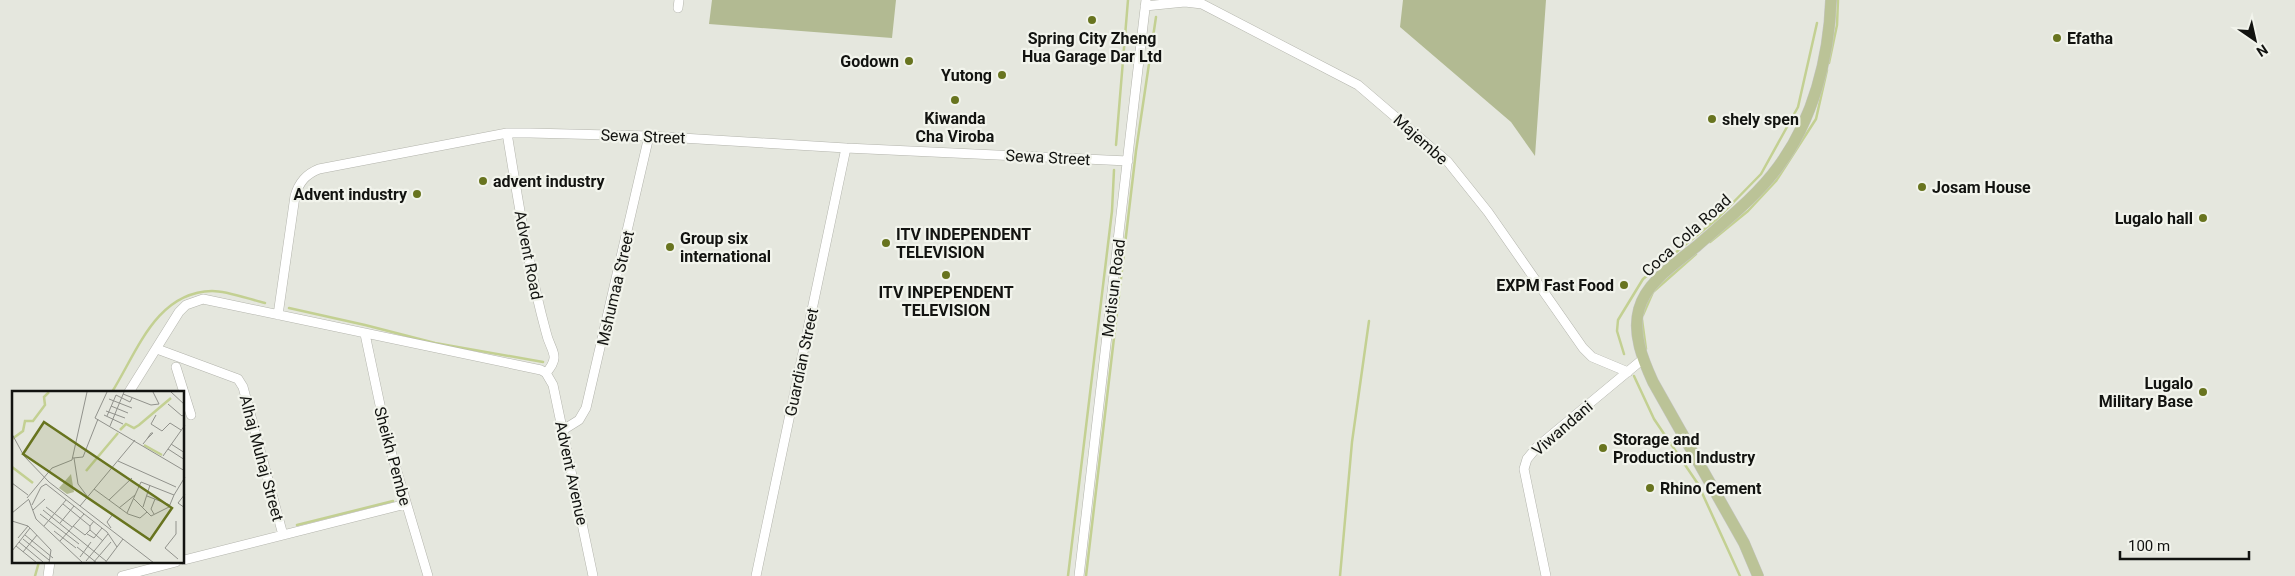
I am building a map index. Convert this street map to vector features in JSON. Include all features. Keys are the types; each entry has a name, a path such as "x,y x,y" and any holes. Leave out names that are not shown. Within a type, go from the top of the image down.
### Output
{"main road":[{"name":"Coca Cola Road","path":"1758,576 1744,543 1673,420 1643,360 1636,323 1639,308 1658,279 1740,208 1770,178 1799,133 1815,92 1825,54 1831,0"}],"street":[{"name":"Majembe","path":"1146,3 1185,2 1202,4 1358,85 1448,162 1488,212 1583,348 1592,357 1628,372"},
{"name":"Motisun Road","path":"1079,576 1146,3"},
{"name":"Sewa Street","path":"278,315 295,196 298,185 312,172 507,133 649,136 846,148 1128,161"},
{"name":"Advent Road","path":"507,133 531,277 547,338 555,357 553,365 546,373"},
{"name":"Mshumaa Street","path":"563,430 579,420 586,408 649,136"},
{"name":"Guardian Street","path":"756,576 846,148"},
{"path":"130,391 176,316 186,305 195,301 211,299 365,334 521,364 546,373"},
{"name":"Sheikh Pembe","path":"365,334 387,438 428,576"},
{"name":"Alhaj Muhaj Street","path":"157,349 238,379 243,387 283,535"},
{"name":"Viwandani","path":"1546,576 1524,469 1527,459 1537,447 1643,360"},
{"path":"176,367 184,391"},
{"name":"Advent Avenue","path":"546,373 554,385 593,576"},
{"path":"185,396 191,415"},
{"path":"185,560 406,504"},
{"path":"122,576 168,564"}],"green space":[{"path":"712,0 896,0 892,38 709,24"},
{"path":"1403,0 1546,0 1535,156 1511,122 1400,27"}],"waterway":[{"path":"1116,145 1128,0"},
{"path":"1829,63 1837,25 1838,0"},
{"path":"1086,576 1136,151 1156,17"},
{"path":"1624,354 1617,331 1618,320 1643,279 1717,219 1761,174 1798,107 1817,23"},
{"path":"1710,242 1748,211 1776,181 1816,119 1827,70"},
{"path":"1068,576 1112,211 1114,170"},
{"path":"1643,315 1653,292 1696,254"},
{"path":"113,391 150,327 162,313 176,302 193,294 218,291 265,303"},
{"path":"289,308 435,343 543,362"},
{"path":"1642,320 1646,349"},
{"path":"1340,576 1352,442 1369,321"},
{"path":"1634,376 1654,419 1698,484 1740,576"},
{"path":"297,525 393,501"},
{"path":"35,576 38,564"}],"place":[{"name":"Spring City Zheng Hua Garage Dar Ltd","path":"1092,20"},
{"name":"Efatha","path":"2057,38"},
{"name":"Godown","path":"909,61"},
{"name":"Yutong","path":"1002,75"},
{"name":"Kiwanda Cha Viroba","path":"955,100"},
{"name":"shely spen","path":"1712,119"},
{"name":"advent industry","path":"483,181"},
{"name":"Josam House","path":"1922,187"},
{"name":"Advent industry","path":"417,194"},
{"name":"Lugalo hall","path":"2203,218"},
{"name":"ITV INDEPENDENT TELEVISION","path":"886,243"},
{"name":"Group six international","path":"670,247"},
{"name":"ITV INPEPENDENT TELEVISION","path":"946,275"},
{"name":"EXPM Fast Food","path":"1624,285"},
{"name":"Lugalo Military Base","path":"2203,392"},
{"name":"Storage and Production Industry","path":"1603,448"},
{"name":"Rhino Cement","path":"1650,488"}]}
